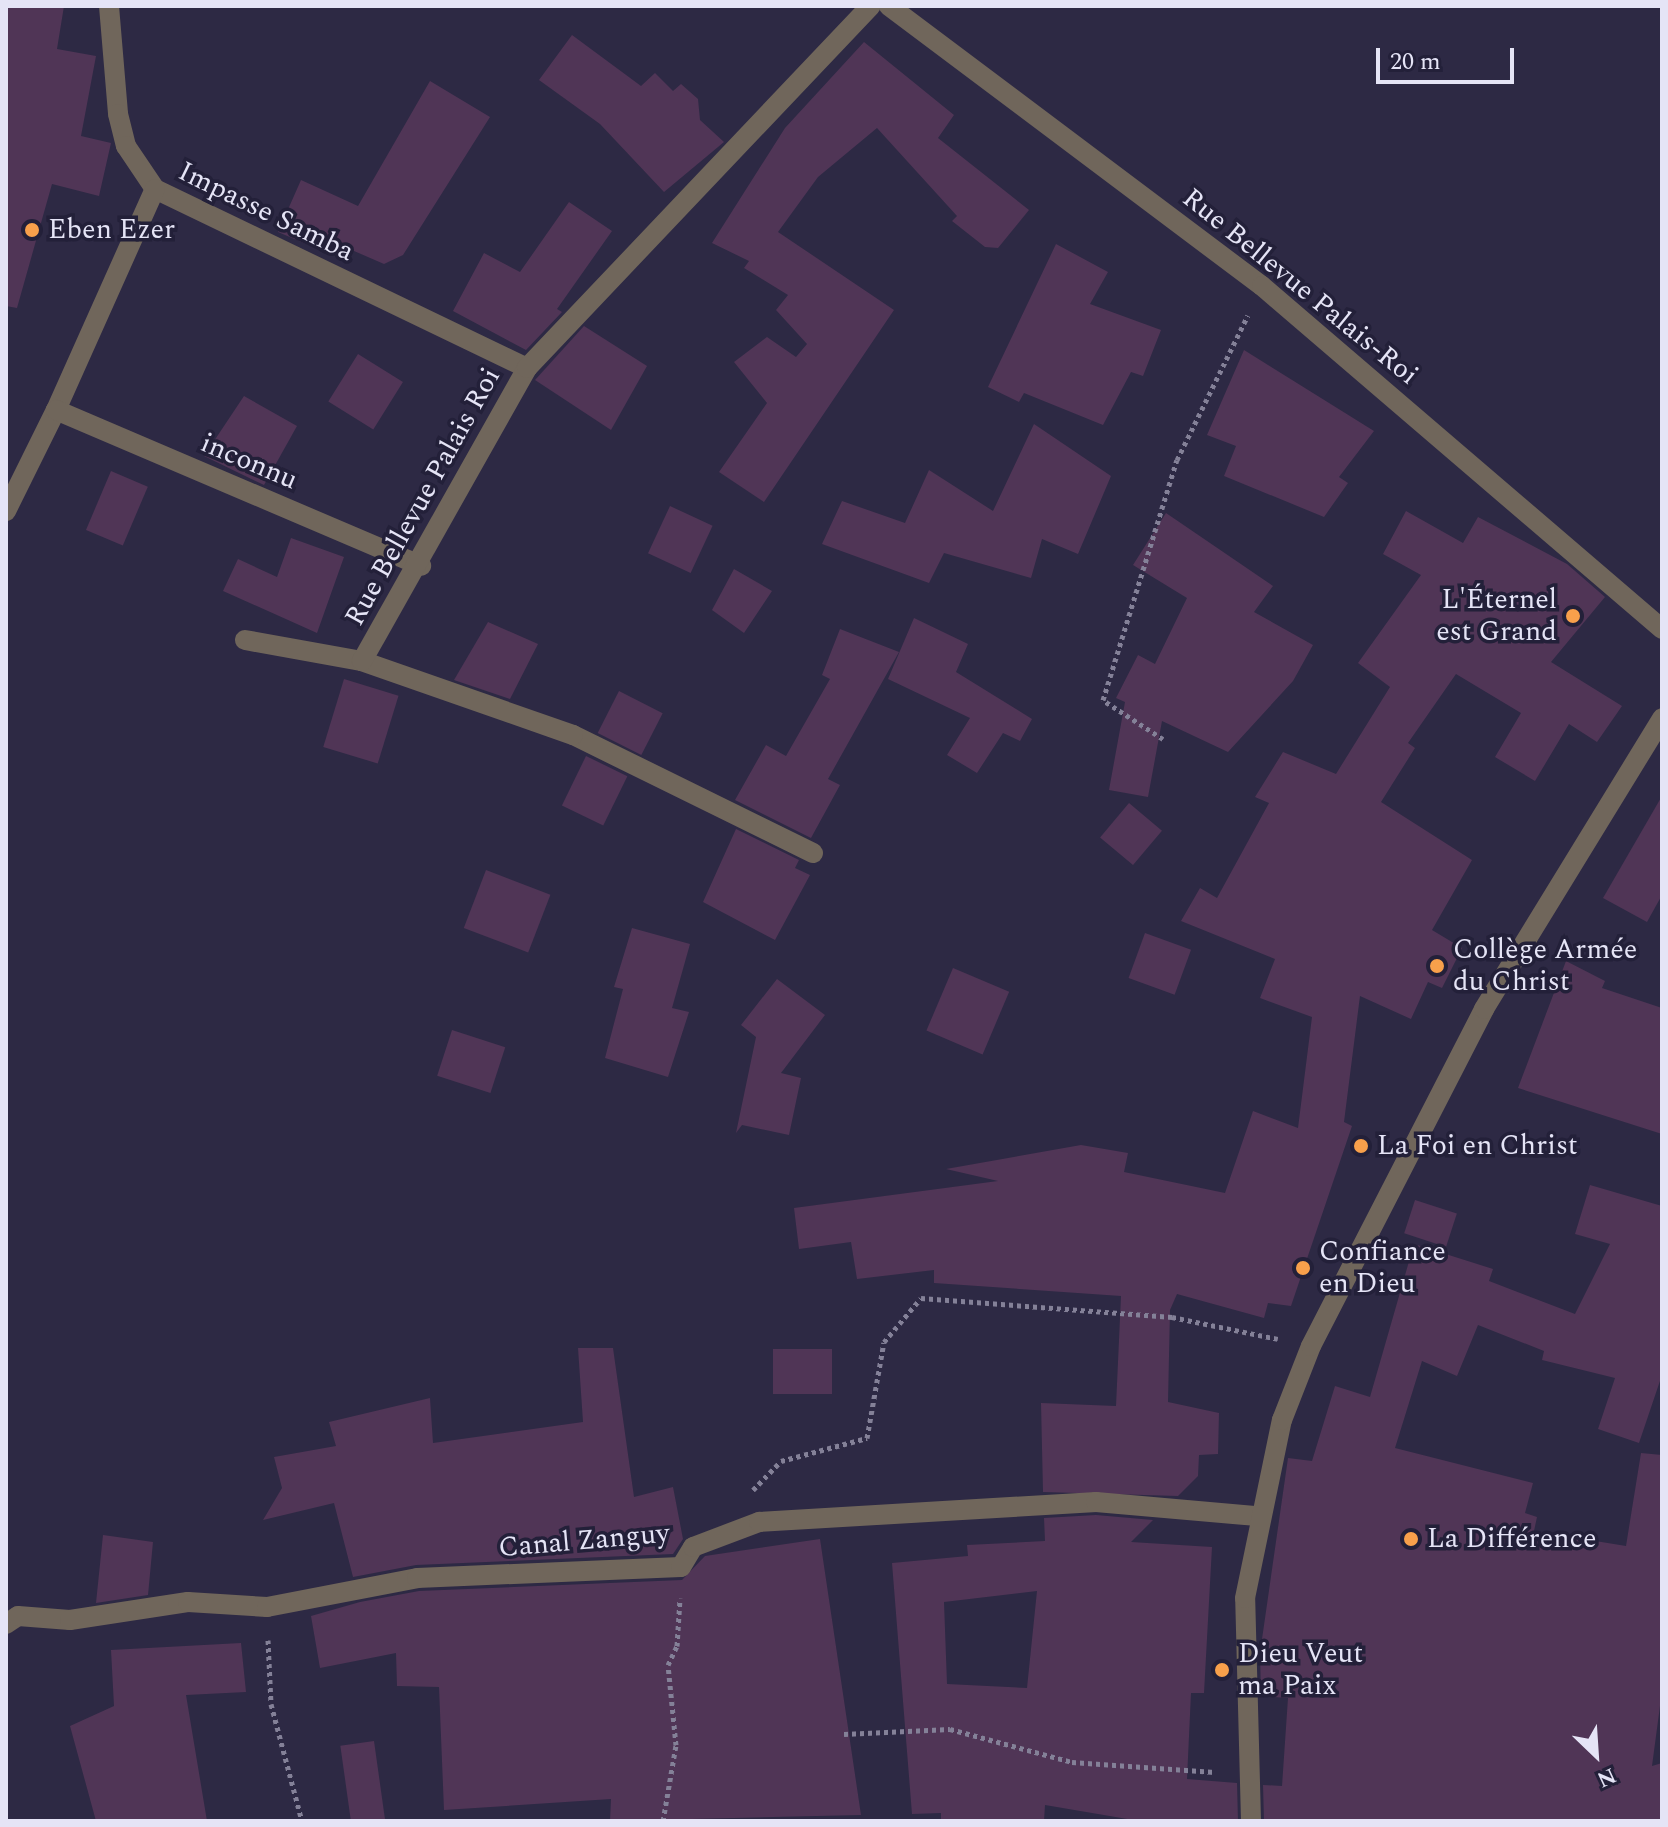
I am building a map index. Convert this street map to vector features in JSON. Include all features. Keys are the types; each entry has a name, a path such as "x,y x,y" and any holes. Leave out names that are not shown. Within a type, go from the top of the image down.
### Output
{"street":[{"name":"Impasse Samba","path":"109,6 118,114 126,146 155,189 527,368"},
{"name":"Rue Bellevue Palais Roi","path":"813,853 573,735 362,661 421,566 527,368 871,6"},
{"name":"Rue Bellevue Palais-Roi","path":"889,6 1262,286 1662,629"},
{"path":"6,511 56,410 155,189"},
{"name":"inconnu","path":"56,410 421,566"},
{"path":"245,640 362,661"},
{"path":"1251,1821 1245,1598 1257,1516 1311,1346 1484,1009 1662,718"},
{"name":"Canal Zanguy","path":"6,1624 18,1616 70,1620 188,1602 267,1607 417,1578 681,1567 693,1547 759,1522 1096,1502 1257,1516"}],"path":[{"path":"1163,739 1103,700 1177,460 1262,286"},
{"path":"725,1534 763,1475 781,1461 867,1438 884,1342 921,1298 1172,1317 1311,1346"},
{"path":"663,1821 676,1745 668,1665 677,1646 681,1581"},
{"path":"267,1607 271,1704 302,1821"},
{"path":"844,1734 950,1729 1072,1762 1252,1775"}],"building":[{"path":"6,6 64,6 57,49 96,56 81,136 111,143 99,196 52,184 17,308 6,306"},
{"path":"572,35 641,86 655,73 673,91 681,84 698,99 700,120 724,142 664,192 600,124 539,80"},
{"path":"864,42 954,115 938,138 1029,210 998,248 985,247 952,221 957,216 877,128 818,177 778,232 894,310 764,502 719,472 767,403 734,362 767,337 796,357 807,344 776,310 788,295 744,268 749,261 712,243 785,128"},
{"path":"430,81 490,117 403,255 384,264 331,241 325,252 278,232 301,180 358,206"},
{"path":"569,202 612,231 557,309 562,312 526,350 453,311 484,253 520,272"},
{"path":"1056,244 1108,272 1090,304 1161,330 1143,376 1131,372 1103,425 1024,393 1019,402 988,387"},
{"path":"584,326 647,366 611,430 535,380"},
{"path":"1244,350 1374,431 1339,477 1348,483 1324,517 1224,476 1236,446 1207,435"},
{"path":"358,354 403,382 373,430 328,401"},
{"path":"244,396 297,426 264,485 204,456"},
{"path":"1034,424 1111,476 1078,554 1042,539 1031,578 944,553 929,583 822,544 842,501 905,523 929,470 993,511"},
{"path":"111,471 148,487 123,546 86,530"},
{"path":"670,506 713,526 691,573 648,553"},
{"path":"1406,511 1463,543 1478,517 1567,564 1605,597 1551,662 1622,706 1597,742 1569,724 1535,781 1495,757 1521,713 1456,674 1408,743 1415,748 1381,802 1472,860 1432,930 1462,948 1442,988 1428,982 1411,1019 1360,996 1344,1122 1352,1126 1291,1306 1268,1303 1264,1318 1177,1294 1170,1310 1168,1402 1219,1413 1218,1454 1199,1455 1198,1476 1178,1496 1043,1492 1041,1403 1116,1406 1121,1296 934,1283 934,1270 857,1279 851,1242 799,1249 794,1208 998,1181 946,1169 1081,1145 1128,1153 1124,1172 1225,1193 1253,1111 1298,1128 1312,1017 1260,998 1275,959 1181,921 1200,888 1217,898 1269,803 1255,797 1283,752 1336,774 1390,687 1358,663 1421,575 1383,554"},
{"path":"1166,513 1273,586 1254,612 1313,645 1293,681 1228,752 1162,721 1148,797 1109,790 1125,702 1116,698 1138,655 1155,664 1187,598 1133,565"},
{"path":"291,538 344,557 317,633 223,591 238,559 277,577"},
{"path":"734,569 772,591 744,633 712,610"},
{"path":"914,618 968,644 956,672 1032,719 1020,741 1003,733 977,773 947,755 970,718 888,679"},
{"path":"488,622 538,644 510,699 454,680"},
{"path":"840,629 899,652 828,779 840,785 811,838 735,800 766,745 786,756 830,679 822,675"},
{"path":"344,679 399,696 378,764 323,747"},
{"path":"619,691 663,713 641,755 598,733"},
{"path":"586,756 627,776 603,826 562,805"},
{"path":"1662,796 1662,895 1647,922 1603,898"},
{"path":"1129,803 1162,831 1133,865 1100,837"},
{"path":"736,829 799,860 795,868 810,875 775,940 703,902"},
{"path":"486,870 550,895 528,953 464,928"},
{"path":"632,928 690,944 672,1008 689,1012 668,1077 605,1058 623,989 614,987"},
{"path":"1145,933 1191,950 1175,995 1129,978"},
{"path":"1566,961 1605,981 1602,988 1662,1008 1662,1134 1518,1088"},
{"path":"953,968 1009,992 983,1054 926,1031"},
{"path":"777,979 825,1015 781,1073 801,1078 789,1135 742,1125 736,1133 756,1037 741,1025"},
{"path":"452,1030 505,1047 490,1093 437,1076"},
{"path":"1590,1185 1662,1206 1662,1375 1639,1443 1598,1429 1615,1378 1542,1360 1544,1351 1478,1325 1457,1376 1422,1361 1395,1448 1533,1483 1525,1513 1537,1517 1534,1531 1626,1546 1641,1453 1662,1455 1662,1691 1652,1766 1662,1763 1662,1821 1264,1821 1263,1785 1282,1786 1288,1698 1261,1696 1260,1653 1288,1458 1312,1461 1335,1386 1370,1397 1414,1244 1493,1269 1489,1281 1575,1314 1610,1244 1575,1234"},
{"path":"1415,1200 1457,1214 1446,1247 1404,1233"},
{"path":"578,1348 613,1348 634,1497 673,1487 683,1539 673,1554 416,1565 353,1577 334,1503 263,1520 282,1488 274,1457 336,1446 329,1422 430,1398 433,1443 583,1422"},
{"path":"773,1349 832,1349 832,1394 773,1394"},
{"path":"1096,1515 1153,1520 1131,1542 1212,1547 1204,1693 1191,1693 1187,1779 1237,1783 1238,1821 1139,1821 1045,1805 1044,1821 941,1821 941,1813 912,1814 892,1563 968,1556 967,1545 1045,1541 1044,1518","holes":["1037,1591 1027,1688 947,1684 944,1602"]},
{"path":"103,1535 153,1542 148,1595 96,1603"},
{"path":"820,1539 861,1815 610,1821 611,1799 444,1810 439,1687 397,1686 396,1653 320,1668 311,1616 360,1602 419,1591 682,1580 705,1556"},
{"path":"241,1643 246,1692 186,1695 207,1821 96,1821 70,1726 114,1706 111,1650"},
{"path":"374,1741 385,1821 351,1821 340,1746"}],"place":[{"name":"Eben Ezer","path":"32,230"},
{"name":"L'Éternel est Grand","path":"1573,616"},
{"name":"Collège Armée du Christ","path":"1437,966"},
{"name":"La Foi en Christ","path":"1361,1146"},
{"name":"Confiance en Dieu","path":"1303,1268"},
{"name":"La Différence","path":"1411,1539"},
{"name":"Dieu Veut ma Paix","path":"1222,1670"}]}
